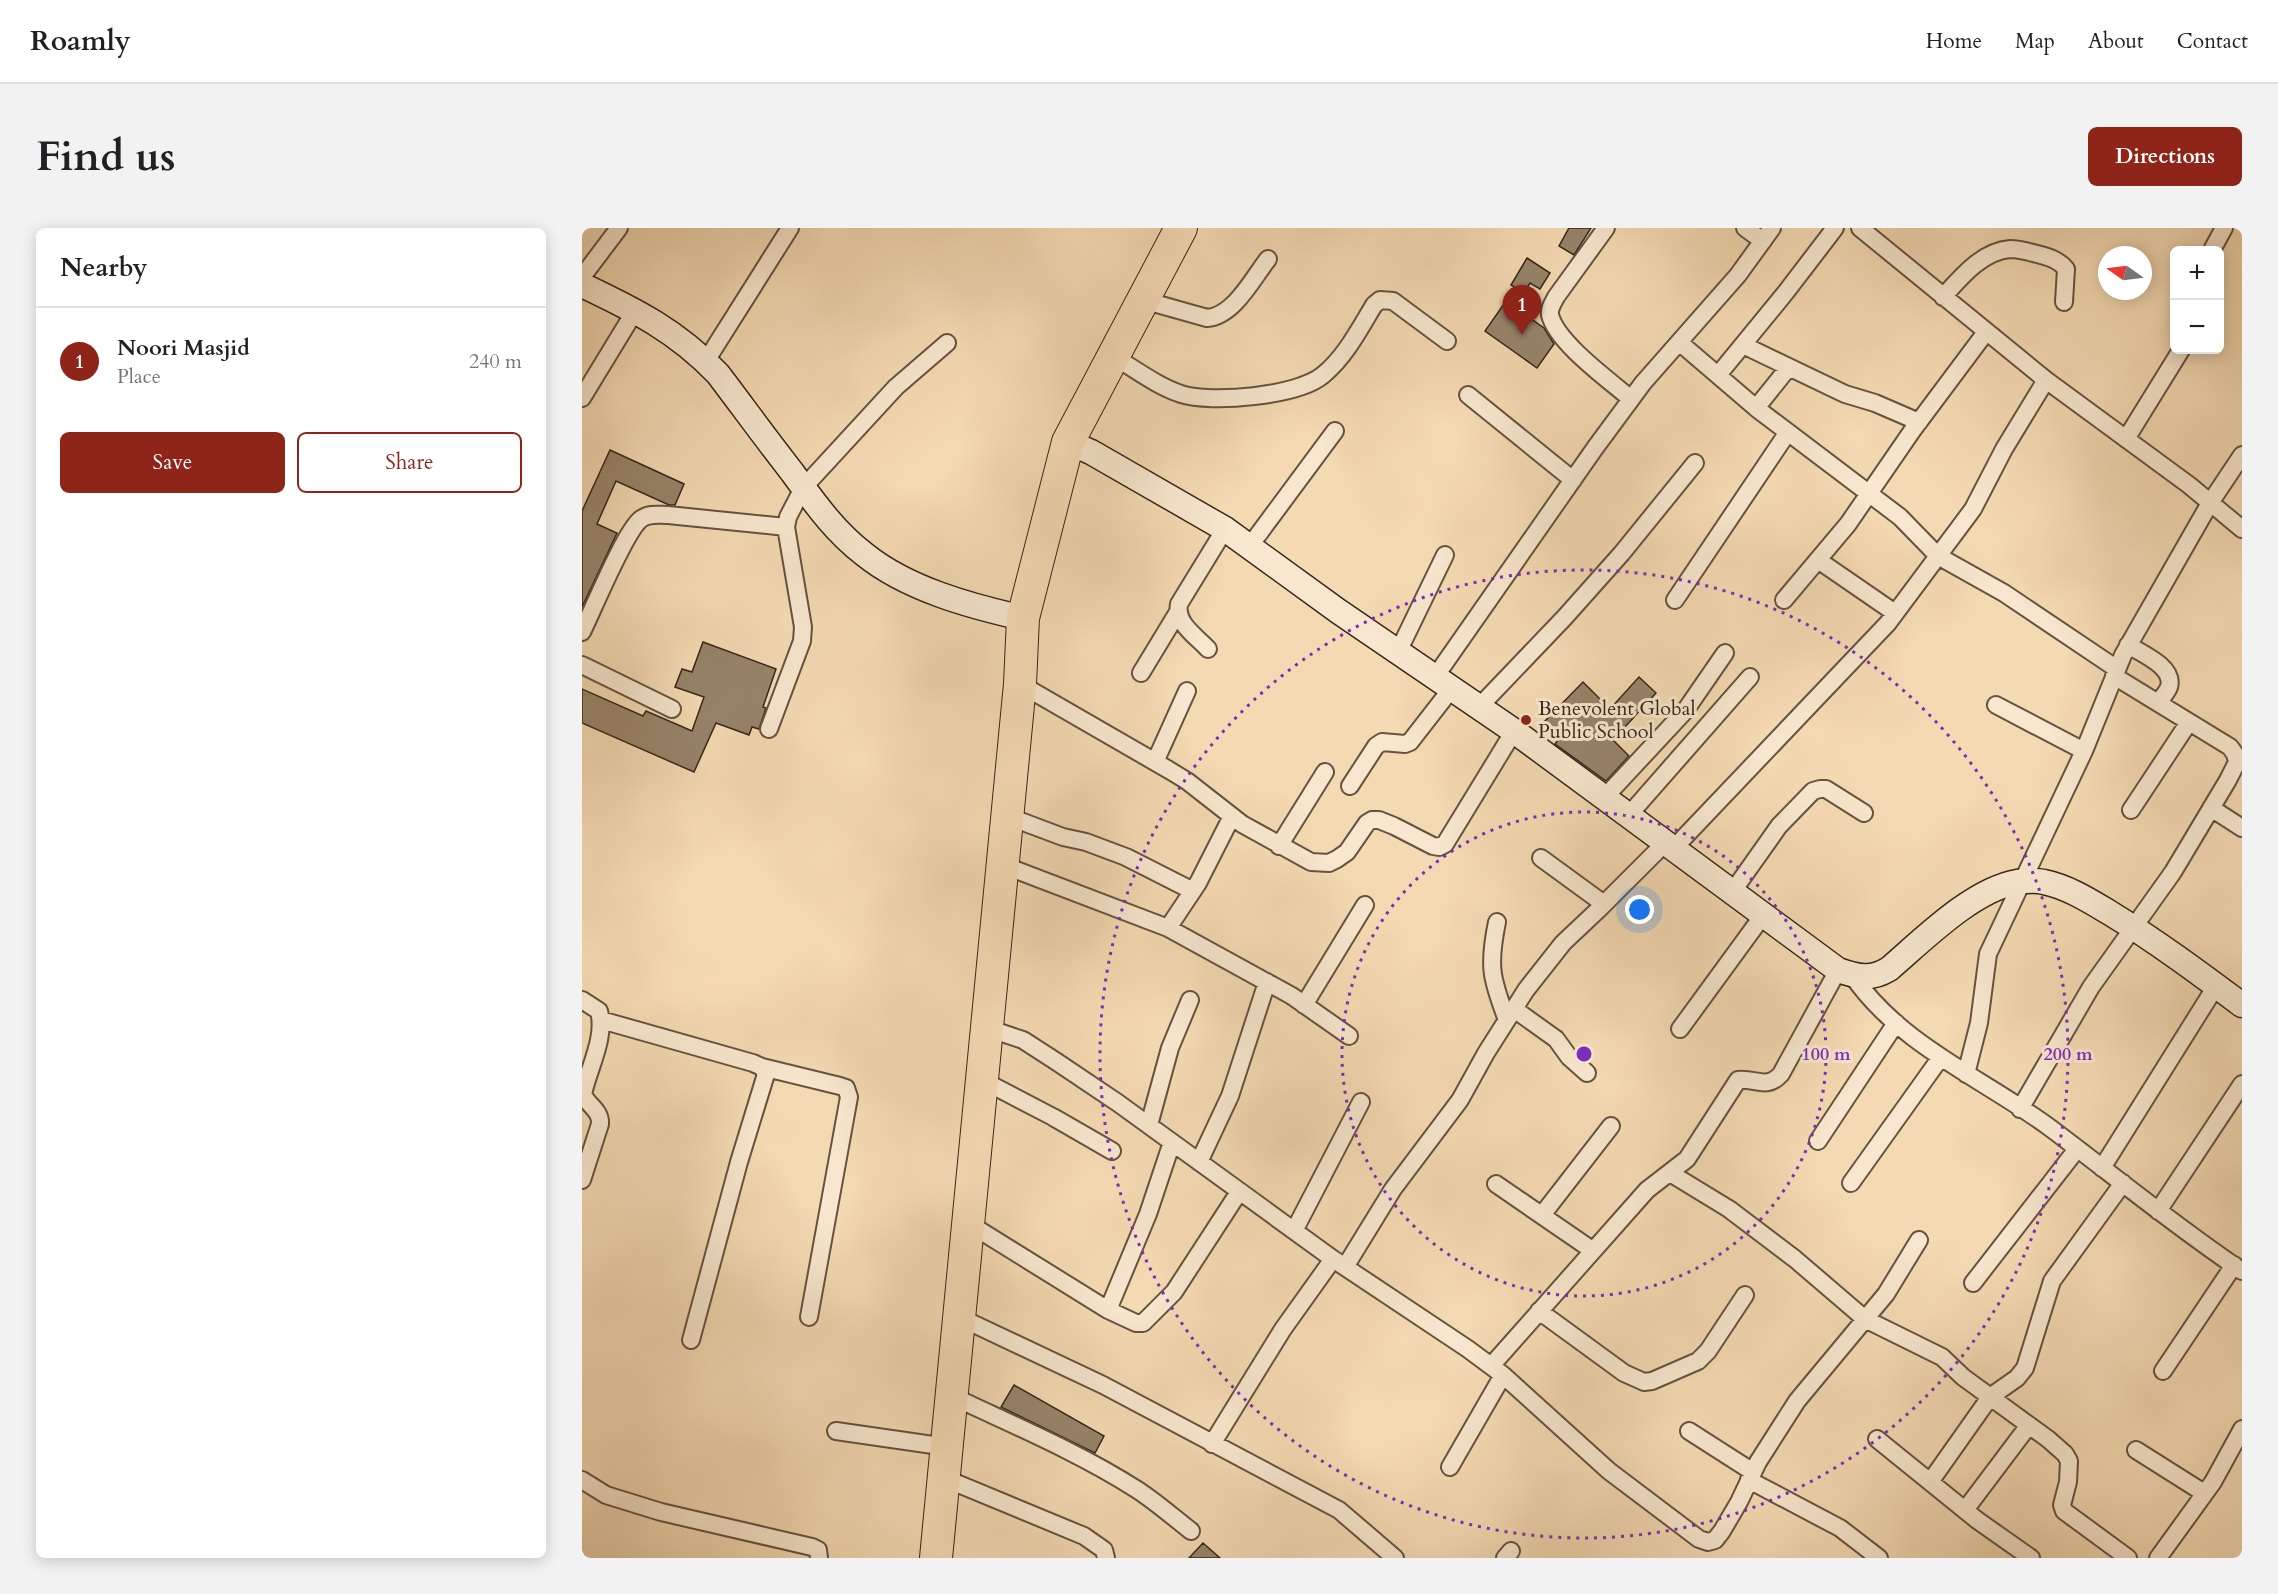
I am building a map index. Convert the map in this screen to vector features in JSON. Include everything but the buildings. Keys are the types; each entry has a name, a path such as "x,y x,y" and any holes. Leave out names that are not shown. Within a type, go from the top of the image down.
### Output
{"highway":[{"path":"936,1558 1020,684 1023,618 1068,442 1181,228"}],"street":[{"path":"582,277 619,228"},
{"path":"706,361 790,228"},
{"path":"1605,228 1556,297 1550,314 1573,350 1631,399"},
{"path":"1350,786 1376,746 1382,742 1405,744 1420,732 1443,683 1573,480 1631,399 1738,275 1767,235 1745,228"},
{"path":"1718,375 1835,228"},
{"path":"1860,228 2046,380 2210,502 2242,529"},
{"path":"2214,246 2224,228"},
{"path":"1943,297 1971,267 1992,255 2008,249 2017,249 2048,256 2062,264 2066,269 2064,302"},
{"path":"1143,300 1207,318 1216,317 1223,314 1237,299 1268,259"},
{"path":"582,285 669,330 706,361 835,530 865,556 890,572 924,588 990,611 1023,618"},
{"path":"1113,356 1157,383 1182,394 1205,398 1244,396 1284,390 1316,381 1340,357 1374,305 1380,300 1393,301 1447,340"},
{"path":"582,398 635,311"},
{"path":"1784,600 1848,524 1868,492 1986,332"},
{"path":"1678,342 1756,408 1900,518 1938,556 2004,592 2158,703 2230,747 2235,754 2238,771 2211,808 2172,872 2091,987 2020,1108"},
{"path":"768,729 802,640 803,627 786,527 788,517 803,488 896,387 947,343"},
{"path":"1743,345 1845,394 1919,422"},
{"path":"2126,439 2179,354"},
{"path":"1756,408 1789,367"},
{"path":"1212,1444 1283,1329 1339,1263 1460,1100 1526,990 1563,943 1669,846 1865,650 1973,509 2004,449 2046,380"},
{"path":"1468,395 1573,480"},
{"path":"1249,547 1335,431"},
{"path":"1675,600 1788,432"},
{"path":"1068,442 1091,452 1225,529 1398,652 1515,731 1845,973 1896,1023 1941,1057 2048,1126 2158,1211 2238,1268 2163,1371"},
{"path":"1966,1074 1979,1023 1988,954 2084,750 2128,645 2210,502 2242,455"},
{"path":"1479,707 1622,553 1695,463"},
{"path":"582,632 636,524 649,515 786,527"},
{"path":"1208,649 1179,618 1179,604 1225,529"},
{"path":"1398,652 1445,555"},
{"path":"1818,560 1895,613"},
{"path":"1141,673 1178,612"},
{"path":"2128,645 2167,673 2170,679 2169,686 2158,703"},
{"path":"1604,798 1685,711 1725,653"},
{"path":"582,665 672,709"},
{"path":"1628,816 1750,676"},
{"path":"1020,684 1187,781 1232,816 1279,846 1311,862 1329,863 1347,852 1367,823 1372,820 1379,820 1433,846 1439,847 1445,844 1515,731"},
{"path":"1155,762 1187,691"},
{"path":"1996,705 2084,750"},
{"path":"2131,810 2189,722"},
{"path":"1279,846 1325,772"},
{"path":"1733,891 1779,826 1814,791 1826,789 1864,813"},
{"path":"2211,808 2242,828"},
{"path":"1007,816 1062,837 1086,842 1126,857 1193,891"},
{"path":"1168,928 1193,891 1232,816"},
{"path":"1541,858 1604,904"},
{"path":"1002,865 1168,928 1267,982 1349,1036"},
{"path":"1845,973 1868,978 1878,975 1889,969 1962,909 1997,888 2023,882 2043,881 2091,902 2132,927 2242,1005"},
{"path":"1305,1005 1365,905"},
{"path":"1680,1029 1764,914"},
{"path":"1497,922 1492,947 1492,979 1510,1015 1556,1039 1569,1058 1587,1073"},
{"path":"1450,1467 1497,1371 1539,1311 1647,1190 1687,1159 1738,1080 1753,1080 1769,1084 1775,1081 1845,973"},
{"path":"1199,1162 1230,1096 1267,982"},
{"path":"2102,1168 2216,986"},
{"path":"582,1000 599,1011 602,1020 602,1031 584,1094 586,1100 597,1112 600,1124 582,1179"},
{"path":"1149,1125 1170,1048 1190,1000"},
{"path":"602,1020 762,1067 846,1088 849,1096 809,1317"},
{"path":"1818,1141 1896,1023"},
{"path":"987,1028 1023,1040 1118,1103 1339,1263 1497,1371 1609,1471 1699,1539 1708,1542 1715,1540 1739,1502 1762,1454 1797,1401 1886,1294 1919,1240"},
{"path":"1851,1183 1941,1057"},
{"path":"691,1340 738,1162 765,1080 766,1074 762,1067"},
{"path":"982,1080 1112,1151"},
{"path":"2158,1211 2242,1084"},
{"path":"1294,1231 1361,1102"},
{"path":"1542,1215 1611,1126"},
{"path":"1108,1310 1148,1214 1172,1142"},
{"path":"1973,1283 2077,1149"},
{"path":"1670,1173 1738,1216 1795,1259 1865,1319 1942,1357 1963,1377 2056,1446 2069,1461 2070,1470 2062,1505 2064,1511 2128,1558"},
{"path":"1930,1482 1990,1396 2010,1384 2025,1368 2052,1281 2123,1183"},
{"path":"1496,1184 1592,1250"},
{"path":"968,1223 1108,1310 1136,1323 1143,1323 1150,1319 1174,1292 1239,1192"},
{"path":"1539,1311 1624,1373 1644,1382 1652,1381 1698,1361 1708,1351 1745,1294"},
{"path":"959,1317 1104,1385 1339,1510 1395,1558"},
{"path":"952,1396 1117,1478 1138,1490 1191,1531"},
{"path":"1965,1510 2029,1425"},
{"path":"2158,1558 2224,1463 2242,1429"},
{"path":"836,1431 946,1447"},
{"path":"1689,1431 1751,1476 1840,1528 1879,1558"},
{"path":"1877,1439 1965,1510 2031,1558"},
{"path":"2136,1450 2204,1493"},
{"path":"944,1478 1084,1536 1104,1550 1106,1558"},
{"path":"582,1480 606,1495 661,1512 812,1547 818,1550 819,1558"}],"place":[{"name":"Noori Masjid","path":"1522,335"},
{"name":"Benevolent Global Public School","path":"1526,720"}]}
